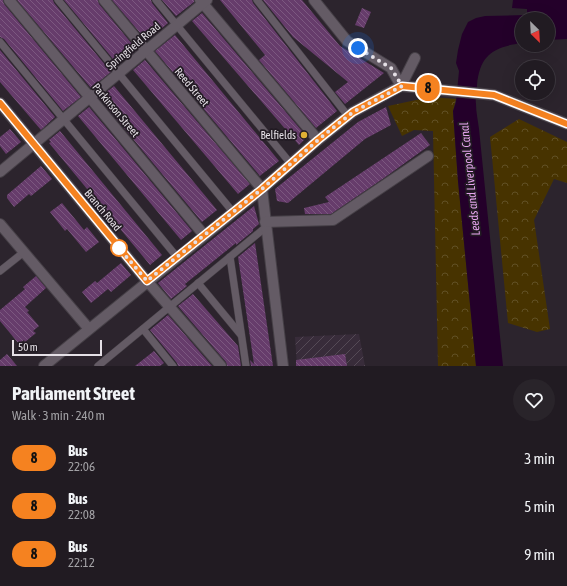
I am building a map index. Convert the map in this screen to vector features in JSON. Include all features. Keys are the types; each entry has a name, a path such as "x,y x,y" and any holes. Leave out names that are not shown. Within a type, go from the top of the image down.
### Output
{"street":[{"name":"Parkinson Street","path":"9,0 204,235"},
{"name":"Reed Street","path":"104,0 262,189"},
{"path":"314,0 347,41 391,68 402,86"},
{"name":"Springfield Road","path":"0,172 177,25 203,1"},
{"path":"203,1 318,140"},
{"path":"402,86 415,58"},
{"path":"44,366 262,189 348,116 402,86 494,95 567,124"},
{"name":"Branch Road","path":"0,103 147,281 221,366"},
{"path":"266,225 333,220 428,156"},
{"path":"262,189 283,366"},
{"path":"0,224 89,329"}],"lane":[{"path":"58,0 233,212"},
{"path":"156,0 291,164"},
{"path":"257,0 348,116"},
{"path":"0,42 177,257"},
{"path":"98,366 230,257 266,225"},
{"path":"0,271 24,252"},
{"path":"230,257 246,366"},
{"path":"198,283 242,336"},
{"path":"143,329 173,366"}],"shaded area":[{"path":"359,334 365,366 297,366 295,337"}],"green space":[{"path":"430,97 456,99 453,111 458,181 476,366 438,366 433,131 414,130 402,136 388,106"},
{"path":"519,119 567,142 567,183 554,179 534,220 550,329 537,332 508,323 490,137"}],"water":[{"path":"513,0 567,0 567,39 555,40 555,12 527,12 527,9 512,8"},
{"name":"Leeds and Liverpool Canal","path":"515,15 515,44 496,50 485,60 481,66 476,97 476,110 503,366 476,366 458,181 453,111 456,102 459,71 456,63 462,34 468,22 485,16"}],"building":[{"path":"0,0 3,0 4,4 81,97 63,111 4,39 0,37"},
{"path":"17,0 53,0 111,72 91,88"},
{"path":"64,0 98,0 99,4 137,50 118,65"},
{"path":"112,0 151,0 168,23 147,41"},
{"path":"162,0 194,0 194,2 176,16"},
{"path":"220,0 252,0 337,111 316,128 259,60 265,55"},
{"path":"263,0 302,0 340,46 384,73 345,104 335,92 348,82 293,37"},
{"path":"362,8 371,12 364,28 355,25"},
{"path":"202,13 307,137 299,145 192,21"},
{"path":"175,35 279,161 260,176 155,51"},
{"path":"0,50 55,117 41,130 0,82"},
{"path":"145,60 250,184 238,194 133,70"},
{"path":"114,86 217,210 202,222 99,98"},
{"path":"89,107 192,231 181,240 78,116"},
{"path":"386,107 391,125 365,139 288,203 277,201 275,189 358,122"},
{"path":"10,129 21,142 6,154 0,146 0,137"},
{"path":"60,131 162,255 150,265 49,143 51,142 49,140"},
{"path":"421,133 430,145 384,178 331,214 305,214 304,208 329,202 325,197"},
{"path":"41,166 52,179 31,196 29,194 14,207 7,198 7,195"},
{"path":"62,203 84,230 87,227 99,242 86,252 67,229 65,231 50,212"},
{"path":"254,206 259,224 253,229 253,231 185,284 187,286 171,299 158,283"},
{"path":"255,243 273,366 251,366 250,360 254,364 238,257"},
{"path":"121,263 131,275 111,292 108,289 91,303 82,292 95,281 97,283"},
{"path":"36,276 46,288 25,307 29,311 27,312 39,326 33,331 36,333 25,342 24,340 19,344 0,321 0,310 25,289 23,287"},
{"path":"193,294 238,346 241,366 227,366 226,362 178,306"},
{"path":"168,315 212,366 178,366 150,330"},
{"path":"154,351 164,363 160,366 135,366"},
{"path":"7,354 17,366 0,366 0,360"},
{"path":"345,354 347,366 296,366 296,360"}],"bus line":[{"name":"8","path":"0,103 147,281 262,189 318,140 353,112 402,86 494,95 567,124"}],"place":[{"name":"Belfields","path":"304,135"}],"route":[{"path":"119,248 118,247 147,281 262,189 318,140 353,112 402,86 391,68 358,48"}]}
